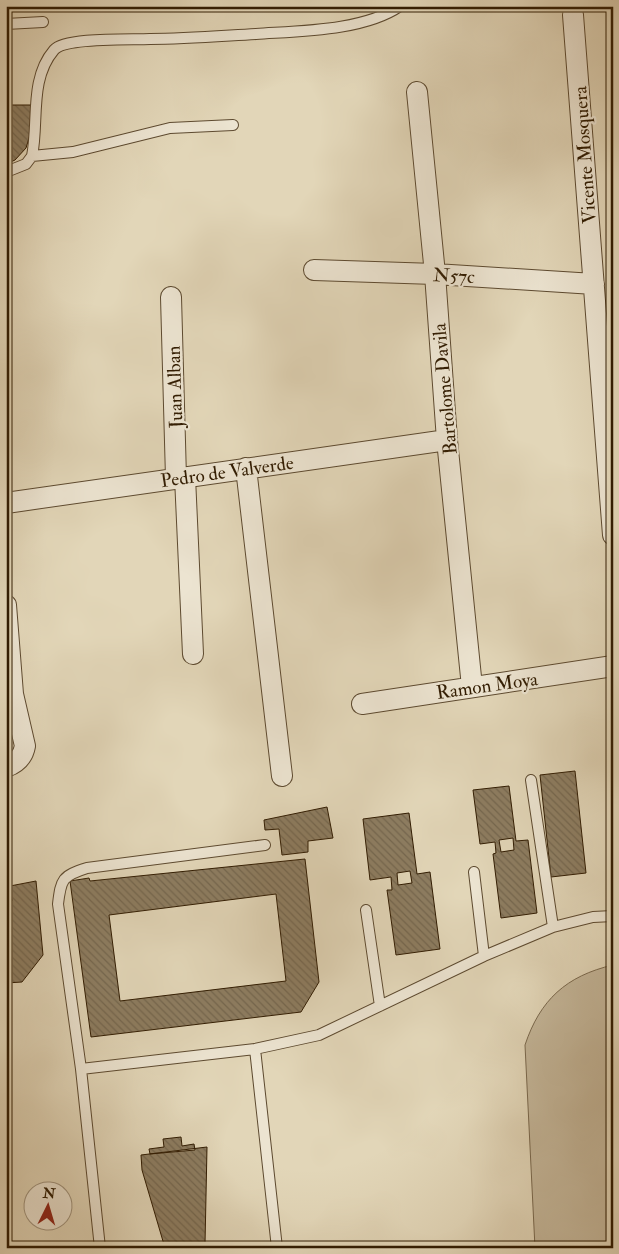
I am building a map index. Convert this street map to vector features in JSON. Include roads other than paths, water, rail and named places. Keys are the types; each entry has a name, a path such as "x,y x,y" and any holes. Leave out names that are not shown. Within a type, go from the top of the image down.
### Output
{"street":[{"name":"Vicente Mosquera","path":"573,15 613,535"},
{"name":"Bartolome Davila","path":"417,92 435,274 447,440 472,687"},
{"name":"N57c","path":"314,270 435,274 594,284"},
{"name":"Juan Alban","path":"171,297 180,478 193,654"},
{"name":"Pedro de Valverde","path":"6,502 447,440"},
{"path":"246,468 282,776"},
{"path":"6,604 10,697 25,746 24,753 18,761 6,767"},
{"name":"Ramon Moya","path":"362,704 613,666"}],"lane":[{"path":"6,172 26,164 32,156 40,77 47,59 56,48 68,43 88,41 184,39 313,31 377,18 392,12 400,6"},
{"path":"6,24 43,22"},
{"path":"32,156 73,152 170,128 233,125"},
{"path":"531,780 553,927"},
{"path":"100,1248 81,1069 58,904 60,884 71,873 87,868 265,845"},
{"path":"474,872 484,956"},
{"path":"366,910 380,1006"},
{"path":"81,1069 255,1049 318,1035 484,956 553,927 593,917 613,916"},
{"path":"255,1049 277,1248"}]}
